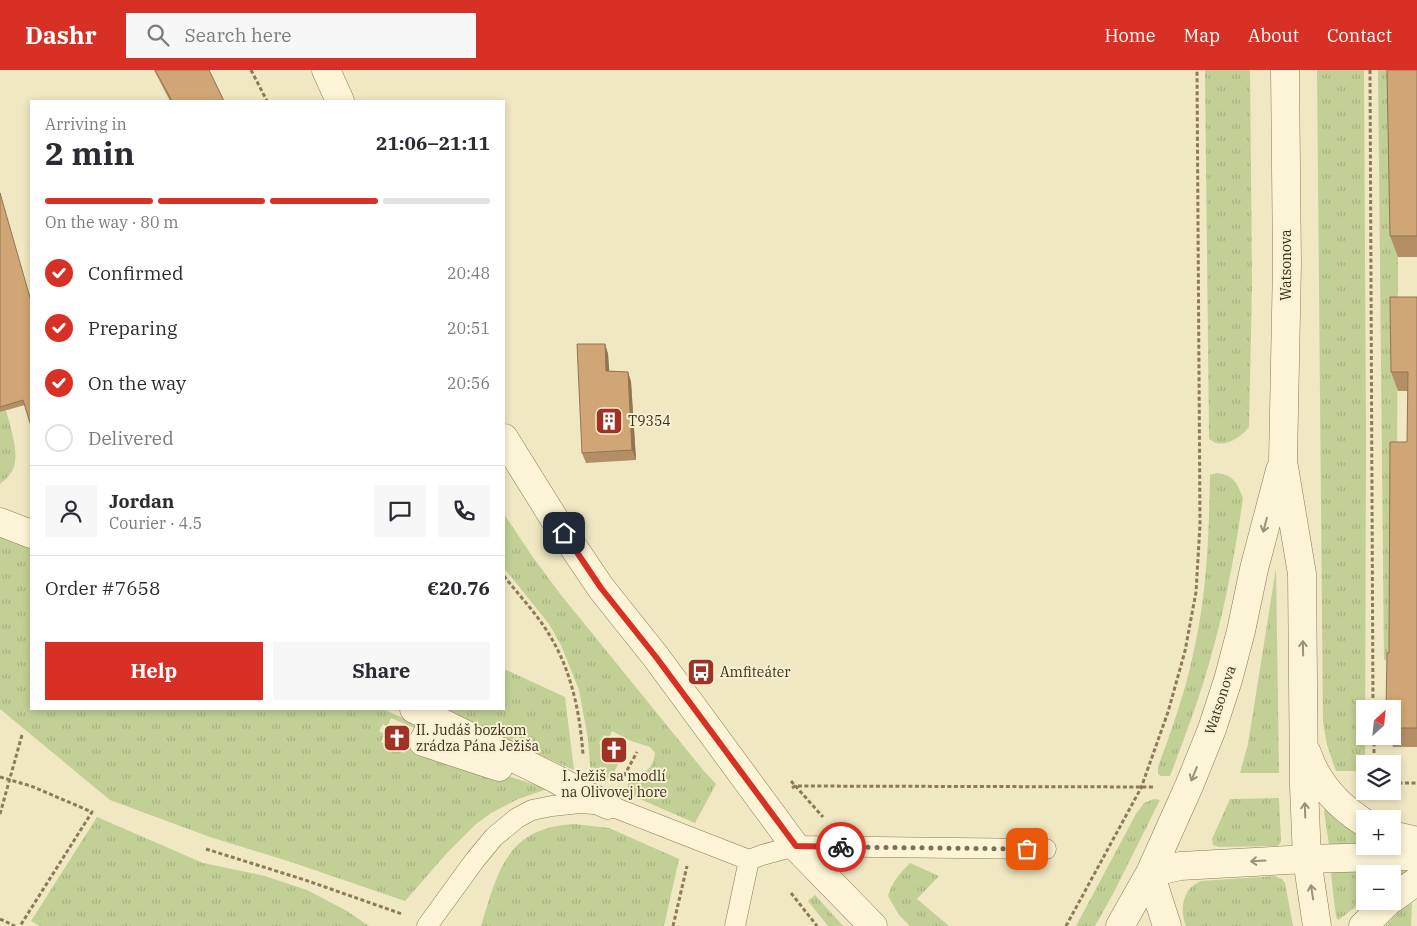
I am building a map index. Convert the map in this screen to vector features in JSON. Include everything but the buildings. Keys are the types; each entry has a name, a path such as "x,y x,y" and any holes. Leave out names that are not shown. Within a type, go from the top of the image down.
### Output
{"street":[{"path":"326,70 340,100"},
{"name":"Watsonova","path":"1285,70 1287,264 1283,461 1302,574 1304,786 1307,859 1317,926"},
{"path":"505,440 555,520 601,588 656,657 796,846 873,926"},
{"name":"Watsonova","path":"1120,926 1150,873 1190,786 1212,729 1228,680 1254,569 1283,461"},
{"path":"0,522 30,534"},
{"path":"424,714 608,805"},
{"path":"1304,745 1311,766 1322,785 1356,817"},
{"path":"1401,837 1417,841"},
{"path":"1167,926 1150,873 1180,866 1307,859 1417,856"},
{"path":"1401,893 1417,881"},
{"path":"1363,926 1380,910"}],"lane":[{"path":"428,925 494,837 517,818 532,810 552,806 608,805 749,860 796,846 1046,849"},
{"path":"735,926 749,860"}],"path":[{"path":"251,70 266,100"},
{"path":"1066,926 1141,788 1168,712 1185,651 1196,592 1200,525 1197,70"},
{"path":"1370,70 1374,700"},
{"path":"505,577 547,630 567,672 576,700 581,733 583,762 582,793"},
{"path":"0,814 22,735"},
{"path":"0,777 31,786 92,812 20,926"},
{"path":"791,780 831,825 846,847"},
{"path":"1401,783 1417,783"},
{"path":"762,801 796,786 1157,787"},
{"path":"673,926 694,838"},
{"path":"206,849 305,880 428,925"},
{"path":"0,919 15,926"}],"green space":[{"path":"1205,70 1250,70 1252,283 1249,427 1234,440 1221,444 1209,439"},
{"path":"1317,70 1364,70 1365,700 1356,700 1356,745 1365,745 1365,755 1356,755 1356,771 1336,771 1327,745 1323,722"},
{"path":"1378,70 1394,70 1398,260 1396,659 1384,660"},
{"path":"6,410 14,442 15,459 11,473 0,484 0,412"},
{"path":"1217,473 1231,478 1239,488 1243,498 1233,561 1225,602 1209,664 1186,734 1170,776 1161,776 1158,774 1158,767 1183,695 1202,607 1209,519 1210,475"},
{"path":"505,516 561,595 716,784 695,823 635,797 628,791 630,779 646,771 653,761 655,753 650,747 631,741 612,731 609,738 604,735 599,743 603,747 600,753 618,764 615,771 604,780 597,783 591,778 588,739 579,690 561,645 549,624 505,569"},
{"path":"0,536 30,548 30,710 385,710 422,727 421,731 391,718 387,727 383,724 379,731 384,734 381,742 404,753 408,744 548,789 518,799 491,813 476,824 447,853 405,901 291,862 210,837 110,800 0,709"},
{"path":"1276,568 1279,773 1240,773 1248,744"},
{"path":"505,669 565,697 574,770 510,742 445,710 505,710"},
{"path":"1279,798 1281,841 1279,845 1219,847 1213,845 1212,839 1230,799"},
{"path":"1154,799 1160,800 1095,926 1076,926 1136,814 1144,803"},
{"path":"1326,809 1329,810 1337,821 1356,834 1356,846 1329,845 1324,811"},
{"path":"97,817 203,863 265,876 307,890 347,911 369,926 40,926 31,921"},
{"path":"574,824 609,828 679,859 664,926 481,926 493,887 508,856 519,844 533,834 551,827"},
{"path":"910,863 939,876 917,899 949,926 910,926 899,915 888,896 897,878"},
{"path":"1401,869 1409,869 1401,877"},
{"path":"1356,870 1356,907 1338,920 1336,917 1332,871"},
{"path":"1274,876 1282,879 1285,883 1293,926 1186,926 1183,913 1184,900 1186,894 1195,884 1201,881"},
{"path":"815,895 843,926 828,926 808,901"},
{"path":"1412,903 1411,926 1385,926 1398,913"}],"way so far":[{"path":"841,847 1027,849"}],"place":[{"name":"T9354","path":"609,421"},
{"name":"Amfiteáter","path":"701,672"},
{"name":"II. Judáš bozkom zrádza Pána Ježiša","path":"397,738"},
{"name":"I. Ježiš sa modlí na Olivovej hore","path":"614,750"}],"route":[{"path":"564,533 601,588 656,657 796,846 841,847"}]}
